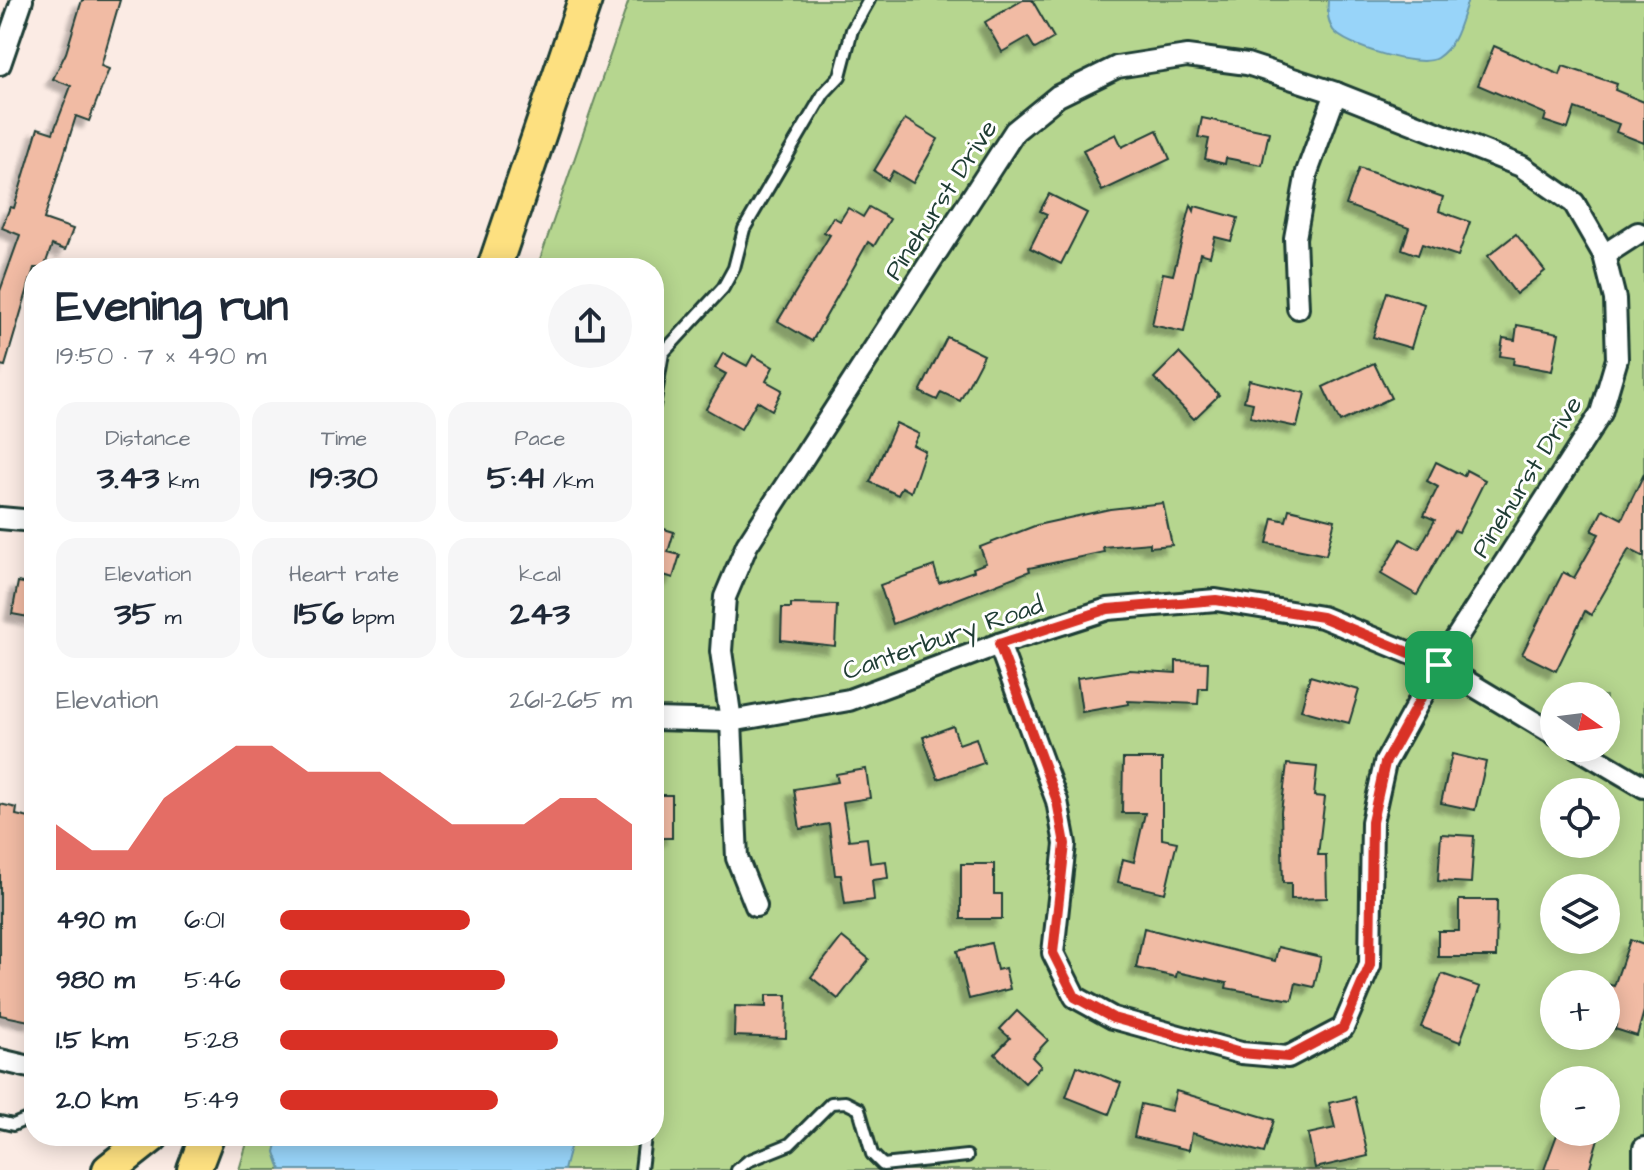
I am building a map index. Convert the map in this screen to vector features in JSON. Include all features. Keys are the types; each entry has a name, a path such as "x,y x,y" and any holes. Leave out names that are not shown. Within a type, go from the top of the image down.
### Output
{"main road":[{"path":"497,258 585,0"},
{"path":"109,1170 140,1146"},
{"path":"140,1170 149,1146"}],"street":[{"path":"0,64 22,0"},
{"name":"Pinehurst Drive","path":"756,906 737,858 731,721 721,651 725,597 747,545 1015,131 1058,96 1117,67 1187,56 1247,64 1336,93 1521,166 1574,203 1604,255 1615,299 1617,359 1601,413 1439,665 1385,763 1372,822 1370,965 1343,1028 1288,1057 1241,1053 1113,1018 1075,997 1053,953 1065,844 1057,801 999,644"},
{"path":"1298,308 1295,238 1307,172 1336,93"},
{"path":"1604,255 1638,233"},
{"path":"0,518 24,520"},
{"name":"Canterbury Road","path":"664,719 731,721 849,700 999,644 1108,609 1216,600 1322,617 1439,665 1540,726"},
{"path":"1602,762 1644,787"},
{"path":"0,1060 24,1066"},
{"path":"1644,1148 1644,1170"}],"lane":[{"path":"664,352 730,277 744,229 824,93 840,76 852,30 869,0"},
{"path":"737,1170 748,1161 790,1144 831,1103 837,1101 859,1109 872,1154 883,1165 967,1156"},
{"path":"0,1122 13,1125 24,1120"},
{"path":"641,1170 644,1146"}],"green space":[{"path":"629,0 1644,0 1644,1170 239,1170 246,1146 664,1146 664,258 540,258"}],"water":[{"path":"1328,0 1468,0 1457,32 1444,53 1428,61 1415,61 1366,49 1340,36 1330,23"},
{"path":"276,1146 570,1146 564,1170 281,1170 275,1152"}],"building":[{"path":"82,0 120,0 101,66 109,69 89,121 76,116 44,219 73,229 65,250 52,245 47,258 24,258 24,302 5,366 0,365 0,291 20,235 2,228 10,207 14,208 38,128 53,133 71,86 53,79 66,53"},
{"path":"1023,0 1032,0 1054,38 1035,49 1028,37 1002,52 985,22"},
{"path":"1494,46 1560,75 1563,66 1617,84 1615,90 1644,102 1644,143 1616,132 1619,124 1575,108 1568,129 1544,121 1546,114 1478,85"},
{"path":"1202,118 1269,132 1262,165 1226,158 1225,164 1205,159 1209,139 1198,137"},
{"path":"905,119 938,139 913,183 893,171 888,180 874,171"},
{"path":"1157,130 1170,159 1102,191 1083,150 1116,134 1122,147"},
{"path":"1359,168 1443,197 1439,211 1470,222 1458,256 1422,244 1418,255 1402,249 1409,228 1346,205"},
{"path":"1049,194 1087,213 1061,264 1030,248 1047,214 1040,211"},
{"path":"1191,205 1194,211 1195,206 1238,218 1231,241 1215,237 1210,256 1200,253 1184,332 1152,325 1163,273 1173,275"},
{"path":"869,207 890,219 874,246 868,242 812,341 778,321 830,235 824,232 833,217 840,221 848,208 863,217"},
{"path":"1516,234 1545,271 1516,294 1488,256"},
{"path":"1387,292 1424,304 1411,348 1373,337"},
{"path":"1517,325 1559,333 1552,371 1513,364 1514,358 1500,356 1503,338 1515,340"},
{"path":"947,337 984,355 960,401 941,392 937,400 920,392"},
{"path":"723,353 747,366 753,355 773,367 766,381 782,390 772,410 757,401 741,429 706,409 726,374 715,368"},
{"path":"1179,353 1219,395 1194,419 1154,378"},
{"path":"1374,363 1391,398 1340,422 1323,387"},
{"path":"1249,380 1305,393 1297,427 1250,417 1253,403 1244,401"},
{"path":"896,423 919,434 913,445 925,451 911,492 902,487 898,495 870,482"},
{"path":"1436,462 1464,476 1466,470 1485,480 1459,532 1454,530 1417,595 1381,574 1401,539 1419,549 1435,520 1424,515 1438,487 1427,481"},
{"path":"1644,474 1644,557 1629,549 1591,615 1585,611 1556,671 1522,654 1563,572 1574,578 1599,534 1592,531 1603,509 1622,519"},
{"path":"1163,503 1172,545 1150,547 1150,543 1103,547 1104,552 1029,568 1030,571 893,624 880,585 934,566 939,583 974,571 973,568 986,563 980,547 1037,525 1110,509"},
{"path":"1289,509 1335,520 1326,555 1267,543 1273,518 1286,521"},
{"path":"664,529 674,532 668,552 680,555 673,578 664,575"},
{"path":"18,582 24,583 24,616 12,614"},
{"path":"791,604 837,605 835,646 781,640 782,608 791,608"},
{"path":"1176,661 1208,662 1207,688 1199,688 1198,704 1128,701 1129,704 1082,712 1077,678 1130,670 1176,673"},
{"path":"1310,676 1359,690 1349,723 1301,710"},
{"path":"953,726 959,744 976,738 984,763 938,779 923,737"},
{"path":"1452,754 1486,762 1475,810 1441,803"},
{"path":"1123,759 1162,759 1162,839 1177,842 1165,893 1118,882 1123,859 1134,862 1145,813 1122,813"},
{"path":"1287,764 1317,767 1314,796 1325,797 1318,855 1326,855 1327,898 1291,899 1291,883 1283,883 1281,812"},
{"path":"866,769 870,798 843,802 849,840 867,838 870,863 886,861 888,878 872,880 874,900 845,904 841,875 835,875 829,824 800,829 794,789 838,782 836,774"},
{"path":"664,795 672,795 672,838 664,838"},
{"path":"0,804 17,808 16,815 24,817 24,1020 0,1015"},
{"path":"1441,834 1474,836 1471,883 1438,881"},
{"path":"961,864 994,864 994,894 1002,894 1002,919 961,919"},
{"path":"1459,900 1497,900 1496,957 1438,957 1438,931 1459,931"},
{"path":"1144,928 1275,961 1278,947 1321,957 1314,987 1296,983 1292,1000 1226,988 1227,983 1177,972 1176,977 1136,968"},
{"path":"842,937 869,959 838,999 811,977"},
{"path":"1630,940 1644,945 1644,1011 1637,1036 1620,1031 1620,970"},
{"path":"991,943 997,970 1005,968 1010,989 969,999 957,951"},
{"path":"1442,974 1480,987 1460,1042 1421,1027"},
{"path":"766,995 787,995 786,1038 734,1036 735,1006 766,1007"},
{"path":"1017,1011 1048,1040 1032,1057 1041,1066 1025,1083 995,1054 1010,1038 1000,1029"},
{"path":"1077,1066 1121,1083 1109,1114 1066,1097"},
{"path":"1176,1091 1274,1120 1264,1153 1192,1133 1189,1150 1134,1137 1141,1104 1171,1111"},
{"path":"1355,1097 1368,1156 1315,1168 1308,1134 1335,1128 1329,1103"},
{"path":"1553,1146 1596,1146 1589,1170 1544,1170"}],"route":[{"path":"1216,600 1322,617 1439,665 1385,763 1372,822 1370,965 1343,1028 1288,1057 1241,1053 1113,1018 1075,997 1053,953 1065,844 1057,801 999,644 1108,609 1216,600"}]}
